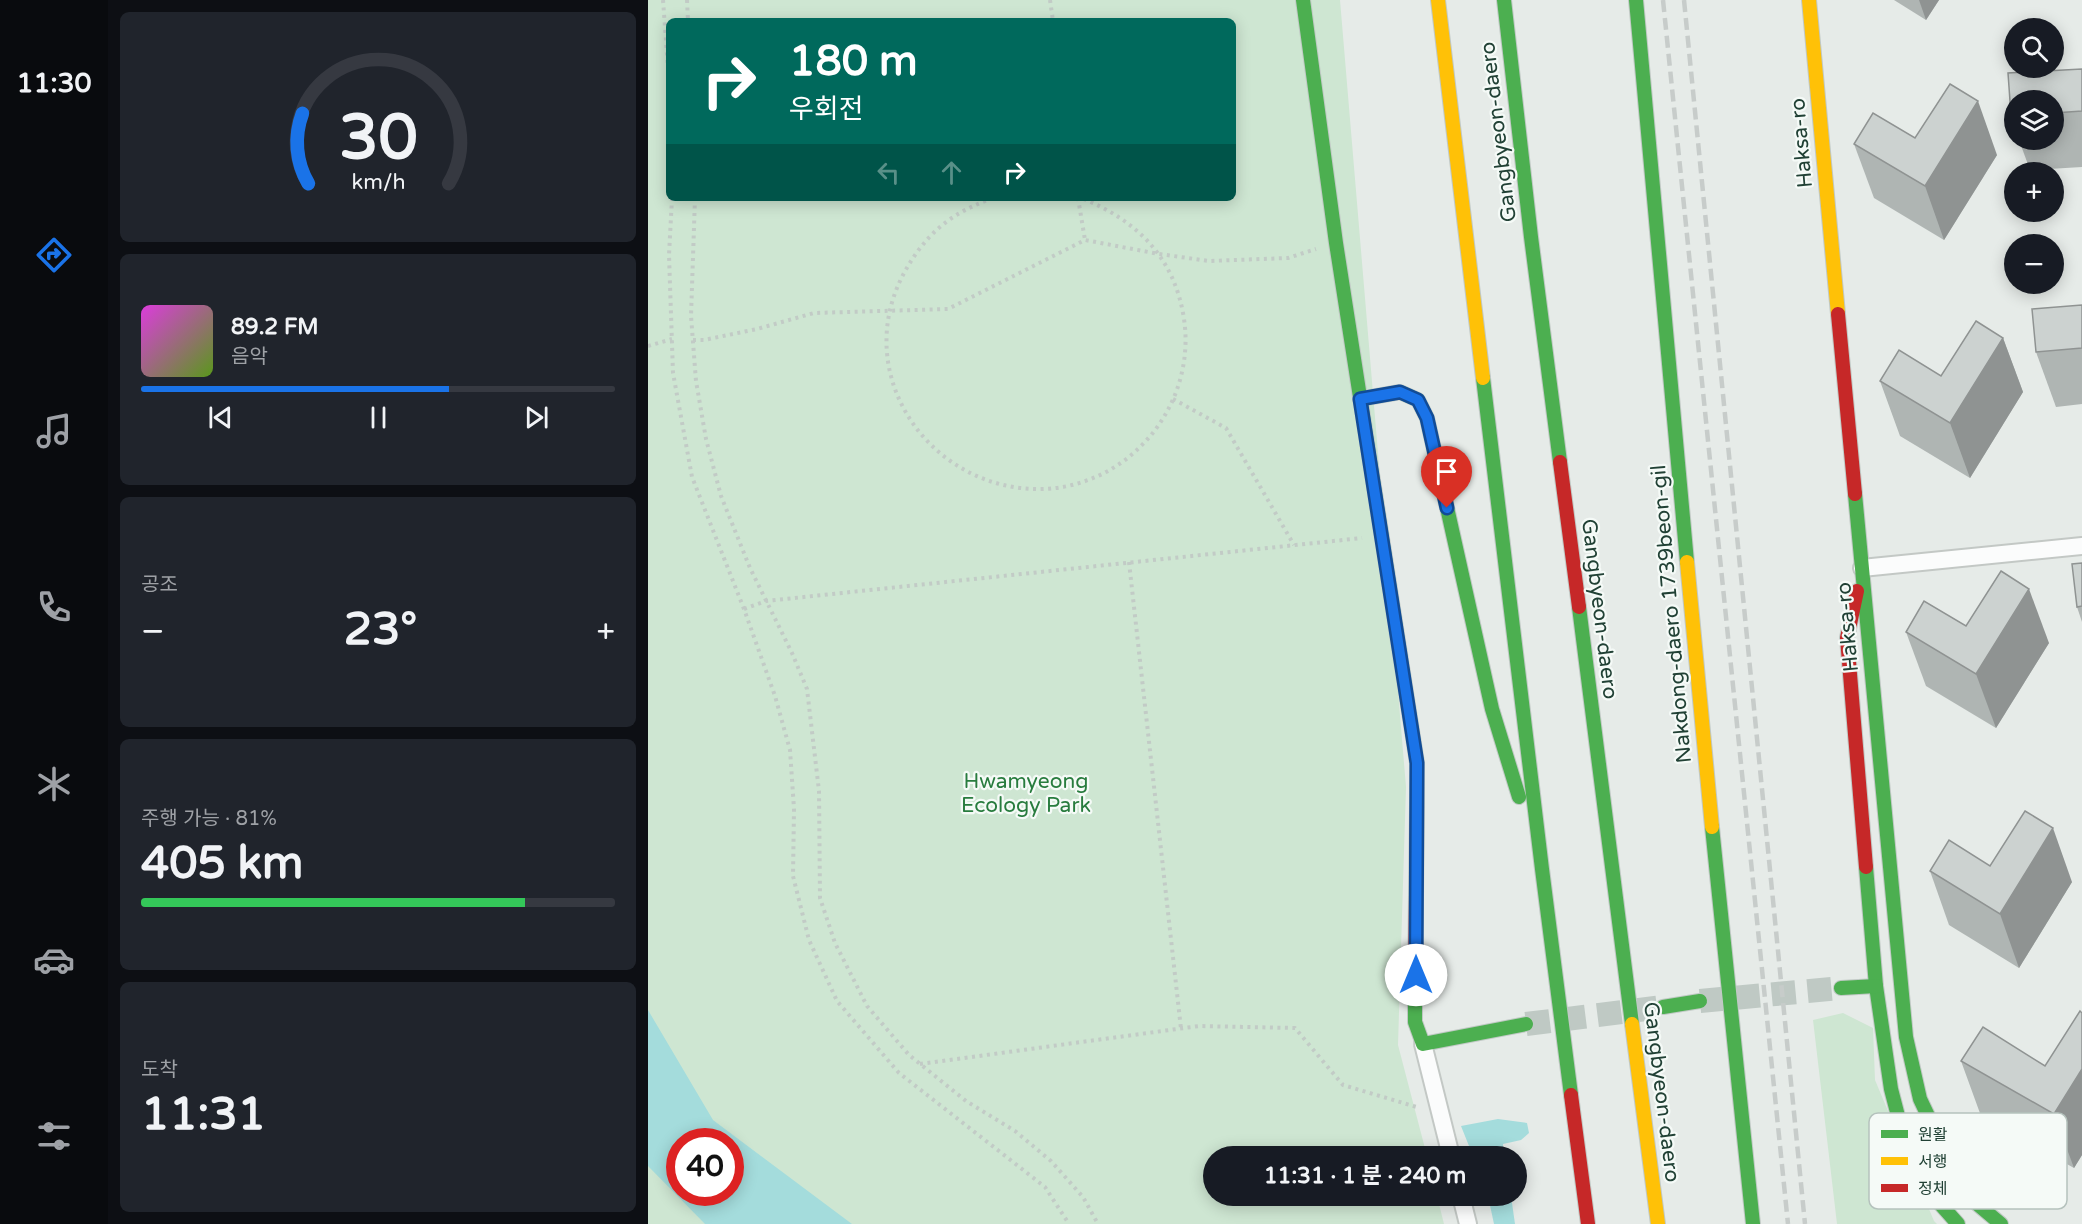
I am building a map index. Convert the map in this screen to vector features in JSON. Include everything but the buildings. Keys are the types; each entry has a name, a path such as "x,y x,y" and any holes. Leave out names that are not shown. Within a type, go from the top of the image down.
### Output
{"main road":[{"path":"1303,0 1336,243 1417,763 1415,1022 1423,1044 1526,1024"},
{"name":"Gangbyeon-daero","path":"1438,0 1542,869 1588,1224"},
{"name":"Gangbyeon-daero","path":"1504,0 1530,225 1658,1224"},
{"name":"Nakdong-daero 1739beon-gil","path":"1636,0 1702,724 1753,1224"},
{"name":"Haksa-ro","path":"1809,0 1906,1037 1920,1099 1927,1113"},
{"path":"1360,399 1400,392 1418,400 1427,418 1492,709 1542,869"},
{"path":"1862,568 1847,638 1876,986 1891,1089 1897,1113"},
{"path":"1840,988 1876,986"},
{"path":"1663,1006 1700,1001"},
{"path":"1945,1209 1958,1224"},
{"name":"Haksa-ro","path":"1983,1209 2001,1224"}],"street":[{"path":"1862,568 2082,546"},
{"path":"1423,1044 1448,1146"},
{"path":"1464,1206 1468,1224"}],"path":[{"path":"663,0 666,41"},
{"path":"687,0 688,18"},
{"path":"1050,0 1053,18"},
{"path":"672,201 669,255 673,373 693,477 775,696 790,750 794,809 793,876 809,940 837,1001 899,1073 1045,1187 1070,1224"},
{"path":"695,201 691,316 696,381 706,439 721,496 750,568 807,689 819,791 820,898 835,943 867,1006 909,1055 966,1101 1015,1131 1051,1161 1083,1197 1098,1224"},
{"path":"986,201 947,221 927,239 910,261 898,285 890,311 887,339 889,367 897,394 909,419 926,442 947,460 971,475 998,484 1025,489 1054,488 1081,482 1107,472 1131,456 1151,436 1167,413 1178,388 1185,361 1186,333 1182,305 1173,279 1159,254 1143,235 1123,219 1088,201"},
{"path":"1080,201 1085,240"},
{"path":"693,340 757,330 814,313 948,309 1085,240 1209,261 1288,258 1336,243"},
{"path":"648,346 672,339"},
{"path":"1173,399 1226,428 1294,544"},
{"path":"744,609 766,601 1381,536"},
{"path":"1130,562 1181,1029"},
{"path":"919,1064 1199,1026 1295,1028 1343,1085 1440,1113"}],"green space":[{"name":"Hwamyeong Ecology Park","path":"648,0 1340,0 1406,787 1398,1045 1424,1146 1203,1146 1203,1206 1440,1206 1444,1224 648,1224"},
{"path":"1843,1013 1873,1028 1875,1080 1889,1113 1869,1113 1869,1209 1929,1209 1937,1224 1837,1224 1813,1020"}],"water":[{"path":"648,1010 713,1120 724,1128 666,1128 666,1184 648,1166"},
{"path":"1498,1119 1527,1123 1529,1133 1521,1140 1503,1144 1503,1146 1469,1146 1461,1126"},
{"path":"744,1143 852,1224 705,1224 687,1206 744,1206"},
{"path":"1490,1206 1512,1206 1515,1224 1494,1224"}],"tunnel":[{"path":"1700,1001 1841,988"},
{"path":"1526,1024 1663,1007"}],"railway":[{"path":"1663,0 1788,1224"},
{"path":"1684,0 1805,1224"}],"traffic: fast":[{"path":"1303,0 1336,243 1417,763 1417,805"},
{"path":"1504,0 1560,462"},
{"path":"1636,0 1687,562"},
{"path":"1483,378 1571,1095"},
{"path":"1360,399 1400,392 1418,400 1427,418 1492,709 1519,797"},
{"path":"1855,494 1906,1037 1920,1099 1927,1113"},
{"path":"1579,607 1632,1024"},
{"path":"1712,827 1753,1224"},
{"path":"1866,867 1876,986 1891,1089 1897,1113"},
{"path":"1415,985 1415,1022 1423,1044 1526,1024"},
{"path":"1841,988 1876,986"},
{"path":"1663,1007 1700,1001"},
{"path":"1945,1209 1958,1224"},
{"path":"1983,1209 2001,1224"}],"traffic: slow":[{"path":"1438,0 1483,378"},
{"path":"1809,0 1838,314"},
{"path":"1687,562 1712,827"},
{"path":"1632,1024 1658,1224"}],"traffic: jam":[{"path":"1838,314 1855,494"},
{"path":"1560,462 1579,607"},
{"path":"1857,591 1847,638 1866,867"},
{"path":"1415,985 1417,805"},
{"path":"1571,1095 1588,1224"}],"route":[{"path":"1416,975 1417,763 1360,399 1400,392 1418,400 1427,418 1447,508"}]}
